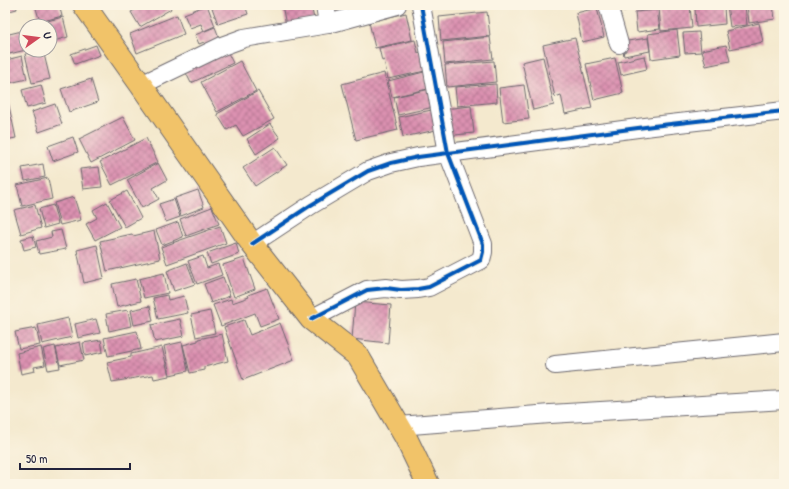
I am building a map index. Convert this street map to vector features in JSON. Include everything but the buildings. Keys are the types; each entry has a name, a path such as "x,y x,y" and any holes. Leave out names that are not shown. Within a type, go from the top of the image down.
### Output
{"main road":[{"path":"84,5 252,244 311,319 358,356 399,426 428,484"}],"street":[{"path":"325,5 328,24"},
{"path":"141,85 222,46 244,38 328,24 396,5"},
{"path":"311,319 367,290 386,288 418,290 429,287 481,260 483,244 448,153 421,5"},
{"path":"608,5 619,44"},
{"path":"252,244 311,205 368,171 391,163 448,153 784,110"},
{"path":"555,365 784,342"},
{"path":"399,426 550,414 784,400"}],"cycle path":[{"path":"311,319 367,290 386,288 401,290 429,287 481,260 483,244 448,153 421,5"},
{"path":"252,244 311,205 368,171 391,163 418,157 653,126 784,111"}]}
